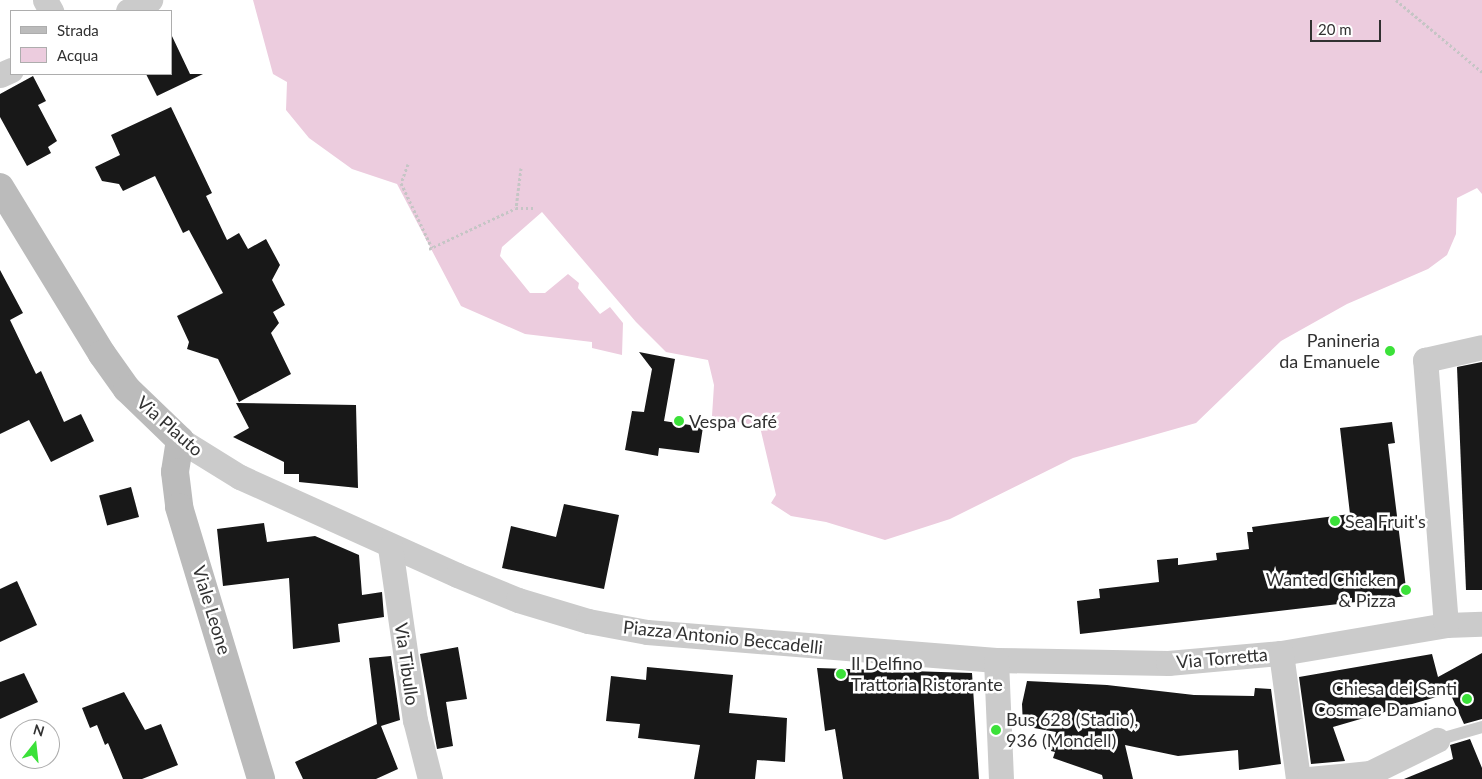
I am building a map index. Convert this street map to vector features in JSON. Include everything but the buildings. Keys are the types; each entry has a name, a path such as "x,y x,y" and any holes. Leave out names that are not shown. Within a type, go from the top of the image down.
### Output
{"main road":[{"name":"Via Plauto","path":"0,187 102,354 127,389 180,440"},
{"name":"Viale Leone","path":"180,440 175,472 179,507 261,779"}],"street":[{"path":"130,10 150,0"},
{"path":"1446,625 1425,360 1482,347"},
{"name":"Via Plauto","path":"180,440 225,470 390,547 457,575"},
{"name":"Via Tibullo","path":"390,547 415,720 430,779"},
{"name":"Piazza Antonio Beccadelli","path":"457,575 527,603 588,621 647,632 996,660"},
{"name":"Via Torretta","path":"996,660 1168,663 1281,652 1446,625 1482,624"},
{"path":"1281,652 1298,779"},
{"path":"996,660 1001,779"},
{"path":"1309,779 1370,773 1437,740"}],"lane":[{"path":"1437,740 1482,727"}],"path":[{"path":"1396,0 1482,72"},
{"path":"408,164 401,183 430,249 516,208 534,208"},
{"path":"516,208 521,168"}],"water":[{"path":"253,0 1482,0 1482,194 1477,188 1457,198 1456,234 1447,255 1428,269 1347,304 1281,341 1196,423 1073,458 950,519 885,540 826,522 791,516 771,503 776,495 760,427 712,416 714,385 708,360 666,352 636,322 542,212 502,247 500,256 530,293 545,293 568,274 579,283 578,288 600,314 610,307 623,323 622,355 592,348 592,342 525,334 461,306 397,184 352,169 309,138 286,110 287,82 273,74"}],"place":[{"name":"Panineria da Emanuele","path":"1390,351"},
{"name":"Vespa Café","path":"679,421"},
{"name":"Sea Fruit's","path":"1335,521"},
{"name":"Wanted Chicken & Pizza","path":"1406,590"},
{"name":"Il Delfino Trattoria Ristorante","path":"841,674"},
{"name":"Chiesa dei Santi Cosma e Damiano","path":"1467,699"},
{"name":"Bus 628 (Stadio), 936 (Mondell)","path":"996,730"}]}
